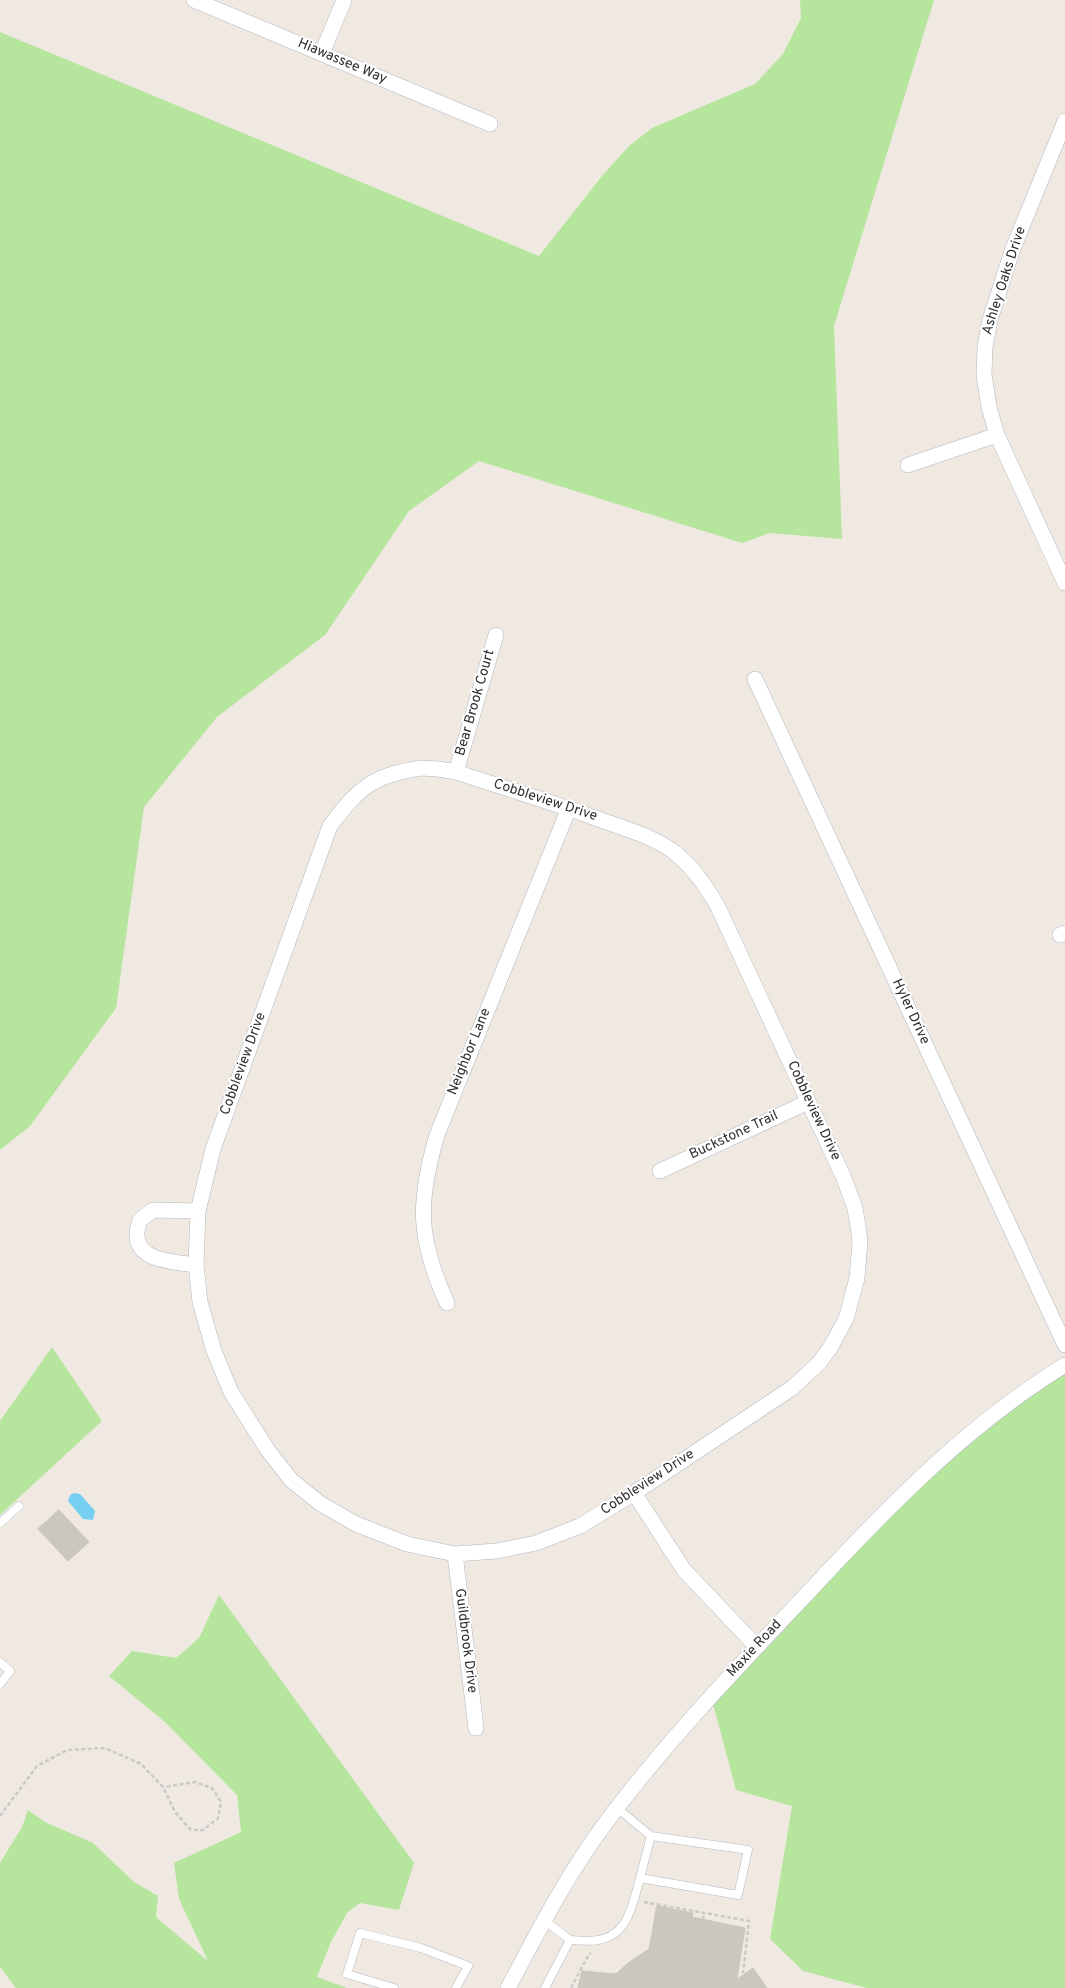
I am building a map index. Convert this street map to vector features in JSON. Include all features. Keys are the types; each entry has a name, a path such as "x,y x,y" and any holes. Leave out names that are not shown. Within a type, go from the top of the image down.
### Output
{"street":[{"name":"Hiawassee Way","path":"194,0 490,124"},
{"path":"322,54 344,0"},
{"name":"Ashley Oaks Drive","path":"1065,121 1012,251 990,320 985,347 984,375 989,407 997,435 1065,583"},
{"path":"908,465 997,435"},
{"name":"Bear Brook Court","path":"456,772 496,635"},
{"name":"Hyler Drive","path":"754,679 1065,1345"},
{"name":"Cobbleview Drive","path":"421,768 456,772 569,808 658,842 688,864 700,878 717,905 843,1176 855,1208 858,1226 860,1242 858,1278 846,1319 830,1348 819,1363 792,1388 634,1494 580,1526 536,1543 497,1551 454,1554 407,1544 356,1524 321,1504 291,1480 267,1449 232,1392 214,1351 200,1302 196,1265 198,1211 213,1149 330,826 351,798 368,785 383,777 400,771 421,768"},
{"name":"Neighbor Lane","path":"447,1303 429,1258 423,1221 422,1204 426,1171 436,1136 569,808"},
{"name":"Buckstone Trail","path":"660,1171 808,1102"},
{"path":"196,1265 158,1259 145,1253 136,1237 140,1220 153,1210 198,1211"},
{"name":"Maxie Road","path":"508,1988 544,1920 577,1864 617,1808 660,1754 876,1519 926,1471 1005,1405 1065,1365"},
{"path":"634,1494 684,1570 757,1647"},
{"name":"Guildbrook Drive","path":"454,1554 476,1728"}],"lane":[{"path":"0,1524 19,1506"},
{"path":"0,1662 10,1671 0,1684"},
{"path":"617,1808 651,1836 748,1850 738,1895 640,1878"},
{"path":"544,1920 570,1940 598,1940 617,1933 630,1914 651,1836"},
{"path":"394,1988 347,1974 360,1933 421,1948 468,1966 456,1988"},
{"path":"545,1988 570,1940"}],"path":[{"path":"0,1816 38,1766 67,1750 106,1748 140,1764 163,1787 175,1812 191,1830 204,1830 218,1818 221,1802 212,1788 195,1782 163,1787"},
{"path":"642,1909 644,1901 749,1921 742,1973"},
{"path":"693,1984 704,1913"},
{"path":"571,1988 589,1954 597,1952"}],"green space":[{"path":"800,0 934,0 834,326 842,539 770,533 742,543 479,461 409,511 325,635 217,717 144,807 116,1008 30,1126 0,1150 0,32 539,256 602,176 629,146 652,128 755,84 783,54 801,18"},
{"path":"52,1347 102,1421 0,1515 0,1421"},
{"path":"1065,1365 1065,1988 867,1988 803,1971 770,1939 792,1806 736,1790 711,1696 876,1519"},
{"path":"219,1595 414,1863 399,1910 360,1903 347,1913 331,1942 317,1977 347,1988 16,1988 0,1967 0,1863 22,1827 28,1810 45,1822 93,1843 134,1882 158,1896 156,1917 208,1961 179,1899 174,1863 241,1832 237,1795 165,1722 109,1676 132,1651 176,1658 199,1638"}],"water":[{"path":"74,1493 80,1494 95,1511 93,1520 83,1519 68,1501 70,1495"}],"building":[{"path":"59,1510 89,1542 68,1561 38,1529"},
{"path":"657,1906 693,1913 692,1917 745,1928 737,1979 753,1968 767,1988 578,1988 582,1971 616,1974 628,1963 649,1949"}]}
